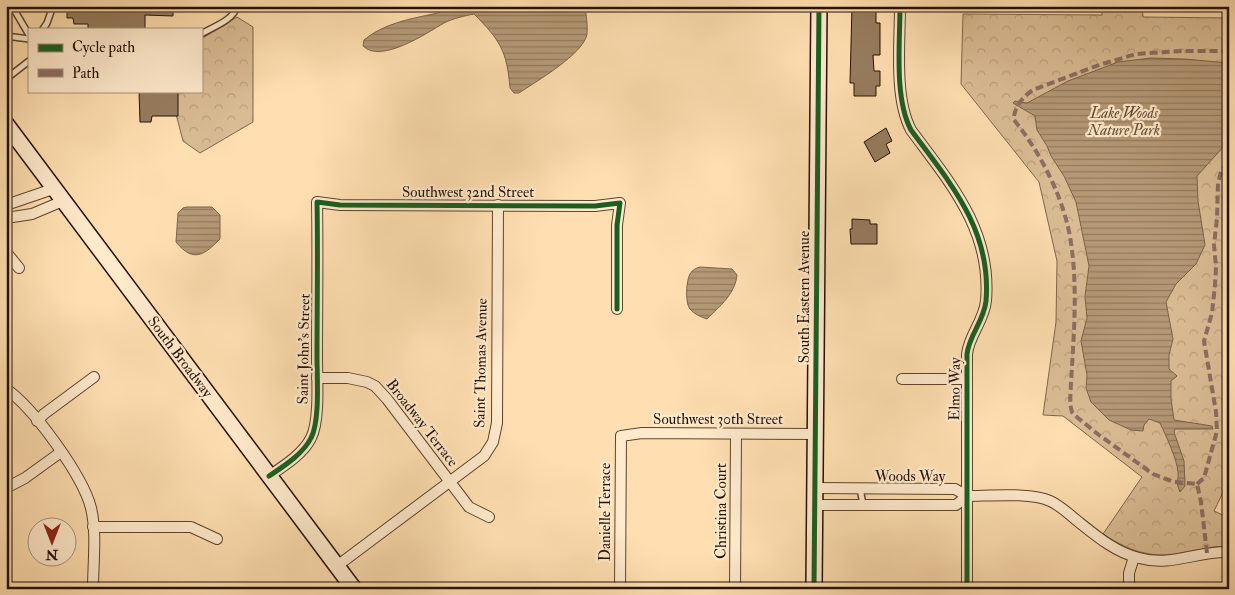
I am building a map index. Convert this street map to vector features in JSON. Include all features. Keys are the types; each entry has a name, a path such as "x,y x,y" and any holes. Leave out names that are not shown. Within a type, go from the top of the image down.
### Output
{"street":[{"name":"South Eastern Avenue","path":"814,589 818,6"},
{"name":"Elmo Way","path":"900,6 900,94 905,119 961,198 984,254 986,300 982,319 968,346 967,589"},
{"name":"South Broadway","path":"6,124 354,589"},
{"path":"6,205 53,189"},
{"path":"6,218 32,214 63,202"},
{"name":"Saint John's Street","path":"269,476 297,455 311,438 315,428 317,378 317,202"},
{"name":"Southwest 32nd Street","path":"317,202 340,205 596,206 620,203 617,225 617,308"},
{"name":"Saint Thomas Avenue","path":"337,566 484,456 490,449 495,434 498,205"},
{"path":"6,252 19,268"},
{"path":"37,421 94,377"},
{"name":"Broadway Terrace","path":"317,378 358,380 375,386 387,399 468,507 489,518"},
{"path":"902,380 967,379"},
{"path":"6,389 27,407 61,452 83,486 91,508 93,527 93,589"},
{"name":"Southwest 30th Street","path":"621,436 642,433 815,434"},
{"name":"Christina Court","path":"736,434 736,589"},
{"name":"Danielle Terrace","path":"620,589 621,436"},
{"path":"6,488 25,478 61,452"},
{"name":"Woods Way","path":"814,488 955,489 967,496 1024,496 1045,499 1060,507 1115,548 1134,557 1150,561 1172,561 1212,552 1229,552"},
{"name":"Woods Way","path":"814,505 956,505 967,496"},
{"path":"93,527 191,527 217,539"},
{"path":"1129,589 1129,572 1134,557"}],"lane":[{"path":"12,6 28,33"},
{"path":"44,28 53,6"},
{"path":"202,33 236,12 237,6"},
{"path":"6,36 28,39"},
{"path":"6,79 28,62"},
{"path":"860,488 863,505"}],"green space":[{"name":"Lake Woods Nature Park","path":"1102,6 1142,6 1143,17 1229,18 1229,480 1214,511 1229,518 1229,547 1214,547 1178,554 1155,555 1125,546 1103,534 1142,477 1063,416 1043,415 1056,322 1057,261 1039,182 961,84 963,14 1102,15"},
{"path":"237,17 253,27 253,122 200,153 183,141 176,114 176,92 202,92 202,38"}],"shaded area":[{"path":"446,6 585,6 587,34 584,42 568,59 519,93 514,93 510,88 507,64 501,47 490,31 474,14 448,21 404,45 392,49 371,51 363,46 364,40 379,30 406,20 441,12"},
{"path":"1151,58 1229,63 1229,145 1225,145 1197,176 1198,201 1205,245 1196,264 1176,284 1166,302 1173,339 1169,355 1169,369 1177,376 1171,381 1174,420 1212,426 1213,429 1175,429 1174,432 1184,461 1185,486 1180,492 1176,461 1160,423 1149,419 1144,425 1143,431 1131,430 1109,420 1091,402 1086,388 1087,375 1081,341 1087,318 1085,296 1089,266 1076,202 1064,176 1037,130 1035,116 1013,103 1015,101 1027,103 1068,81 1118,62"},
{"path":"187,207 212,207 220,215 220,239 209,249 194,255 182,249 176,242 178,213"},
{"path":"700,267 732,269 737,275 730,294 707,319 692,311 687,302 689,277 693,270"}],"building":[{"path":"173,6 173,16 145,15 145,28 88,28 88,24 74,24 73,18 67,18 67,7"},
{"path":"852,6 876,6 876,23 880,23 880,55 873,55 874,71 880,71 880,86 876,86 876,96 854,96 854,83 850,83"},
{"path":"139,92 178,92 178,116 152,116 151,122 140,122"},
{"path":"886,128 892,141 886,144 890,153 875,162 864,142"},
{"path":"852,219 870,220 870,224 877,224 877,244 851,244 850,229 852,229"}],"marked path":[{"path":"1207,553 1197,484 1174,482 1153,474 1099,435 1072,412 1070,404 1074,283 1068,227 1050,178 1033,147 1014,120 1014,116 1019,103 1033,90 1099,65 1136,54 1182,51 1229,51"},
{"path":"1197,484 1204,478 1217,431 1216,412 1204,341 1212,313 1215,285 1214,245 1218,183 1221,172 1229,160"}],"cycle path":[{"path":"814,589 819,6"},
{"path":"900,6 899,70 902,102 906,117 911,130 940,169 965,209 975,230 982,252 986,275 985,308 968,347 967,354 967,589"},
{"path":"269,476 293,459 308,444 316,421 317,202 340,205 595,206 620,203 617,225 617,309"}]}
